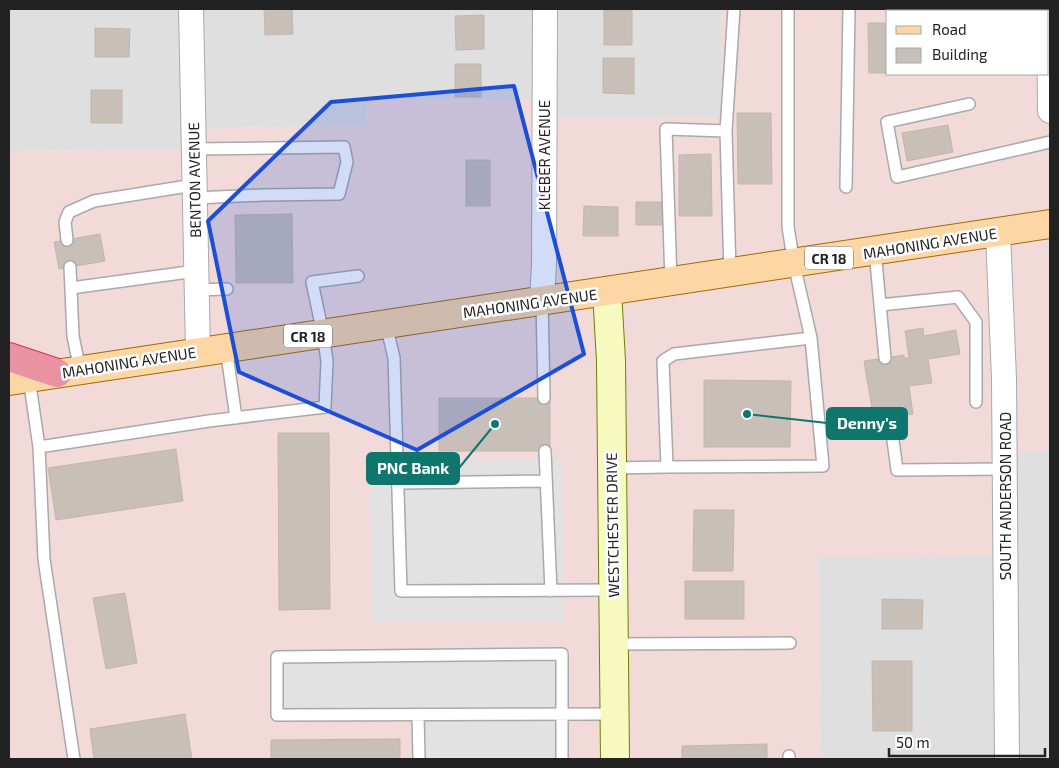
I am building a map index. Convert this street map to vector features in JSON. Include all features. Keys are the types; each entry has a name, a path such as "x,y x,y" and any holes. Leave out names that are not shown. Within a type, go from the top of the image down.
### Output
{"highway":[{"path":"9,357 68,372"}],"main road":[{"name":"MAHONING AVENUE","path":"19,379 1050,224"}],"street":[{"name":"BENTON AVENUE","path":"191,9 198,352"},
{"name":"KLEBER AVENUE","path":"542,300 544,264 545,9"},
{"path":"1049,9 1050,111"},
{"name":"SOUTH ANDERSON ROAD","path":"998,233 989,320 1005,469 1007,759"},
{"name":"WESTCHESTER DRIVE","path":"607,291 611,361 615,759"}],"lane":[{"path":"730,273 726,131 734,9"},
{"path":"612,468 822,466 811,338 794,264 788,227 788,9"},
{"path":"846,187 849,9"},
{"path":"970,104 887,122 897,176 1050,142"},
{"path":"671,282 666,128 726,131"},
{"path":"67,240 66,222 69,212 94,201 194,192 263,195 339,194 347,162 344,147 194,149"},
{"path":"876,251 885,358"},
{"path":"68,372 73,336 70,267"},
{"path":"39,447 325,407 327,361 312,282 358,276"},
{"path":"71,288 196,280 227,289"},
{"path":"880,305 958,297 989,320 976,402"},
{"path":"542,300 544,398"},
{"path":"386,324 394,358 401,591 613,590"},
{"path":"667,466 664,361 674,354 811,338"},
{"path":"226,348 236,418"},
{"path":"19,379 39,447 44,560 74,759"},
{"path":"890,418 897,470 1005,469"},
{"path":"545,450 550,591"},
{"path":"399,482 545,481"},
{"path":"614,644 790,643"},
{"path":"562,759 562,714 562,654 277,657 277,715 418,715 562,714 614,714"},
{"path":"418,715 419,759"}],"highlighted area":[{"path":"514,86 584,354 417,450 239,372 208,221 331,102"}],"shaded area":[{"path":"9,9 721,9 721,117 544,117 367,99 367,125 194,129 194,149 9,151"},
{"path":"721,9 1050,9 1050,451 1005,452 1005,556 818,557 820,759 9,759 9,151 193,149 193,129 366,125 367,99 544,100 545,117 721,117"},
{"path":"1050,451 1050,759 820,759 818,557 1005,556 1005,452"},
{"path":"562,459 563,621 371,622 370,461"},
{"path":"566,649 566,759 411,759 410,722 276,722 275,650"}],"building":[{"path":"264,9 292,9 293,34 265,35"},
{"path":"604,10 632,10 632,45 604,45"},
{"path":"484,15 484,49 456,50 455,16"},
{"path":"868,23 886,23 886,73 869,73"},
{"path":"95,28 130,29 129,57 95,57"},
{"path":"603,58 634,58 634,94 603,93"},
{"path":"455,64 481,64 481,97 455,97"},
{"path":"91,90 122,90 122,123 91,123"},
{"path":"737,113 771,113 772,184 738,184"},
{"path":"948,125 953,152 907,161 902,133"},
{"path":"711,154 712,216 679,216 679,155"},
{"path":"466,160 490,160 490,206 466,206"},
{"path":"636,202 665,202 665,225 636,225"},
{"path":"584,206 618,207 618,236 583,236"},
{"path":"292,214 293,283 236,283 235,215"},
{"path":"100,234 105,261 59,269 54,242"},
{"path":"923,328 924,336 956,330 960,354 928,359 932,383 909,386 913,414 874,421 864,361 904,355 904,358 909,358 905,331"},
{"path":"704,380 791,381 790,447 704,447"},
{"path":"439,398 550,398 550,451 439,451"},
{"path":"278,433 329,433 330,609 279,610"},
{"path":"176,449 183,501 56,520 48,468"},
{"path":"694,510 734,510 733,571 693,571"},
{"path":"685,581 744,581 744,619 685,619"},
{"path":"125,593 137,663 106,669 93,598"},
{"path":"882,599 923,600 922,629 882,629"},
{"path":"872,661 912,661 912,731 873,731"},
{"path":"185,714 192,759 94,759 90,729"},
{"path":"400,739 400,759 271,759 271,740"},
{"path":"767,744 767,759 682,759 682,746"}],"place":[{"name":"Denny's","path":"747,414"},
{"name":"PNC Bank","path":"495,424"}]}
